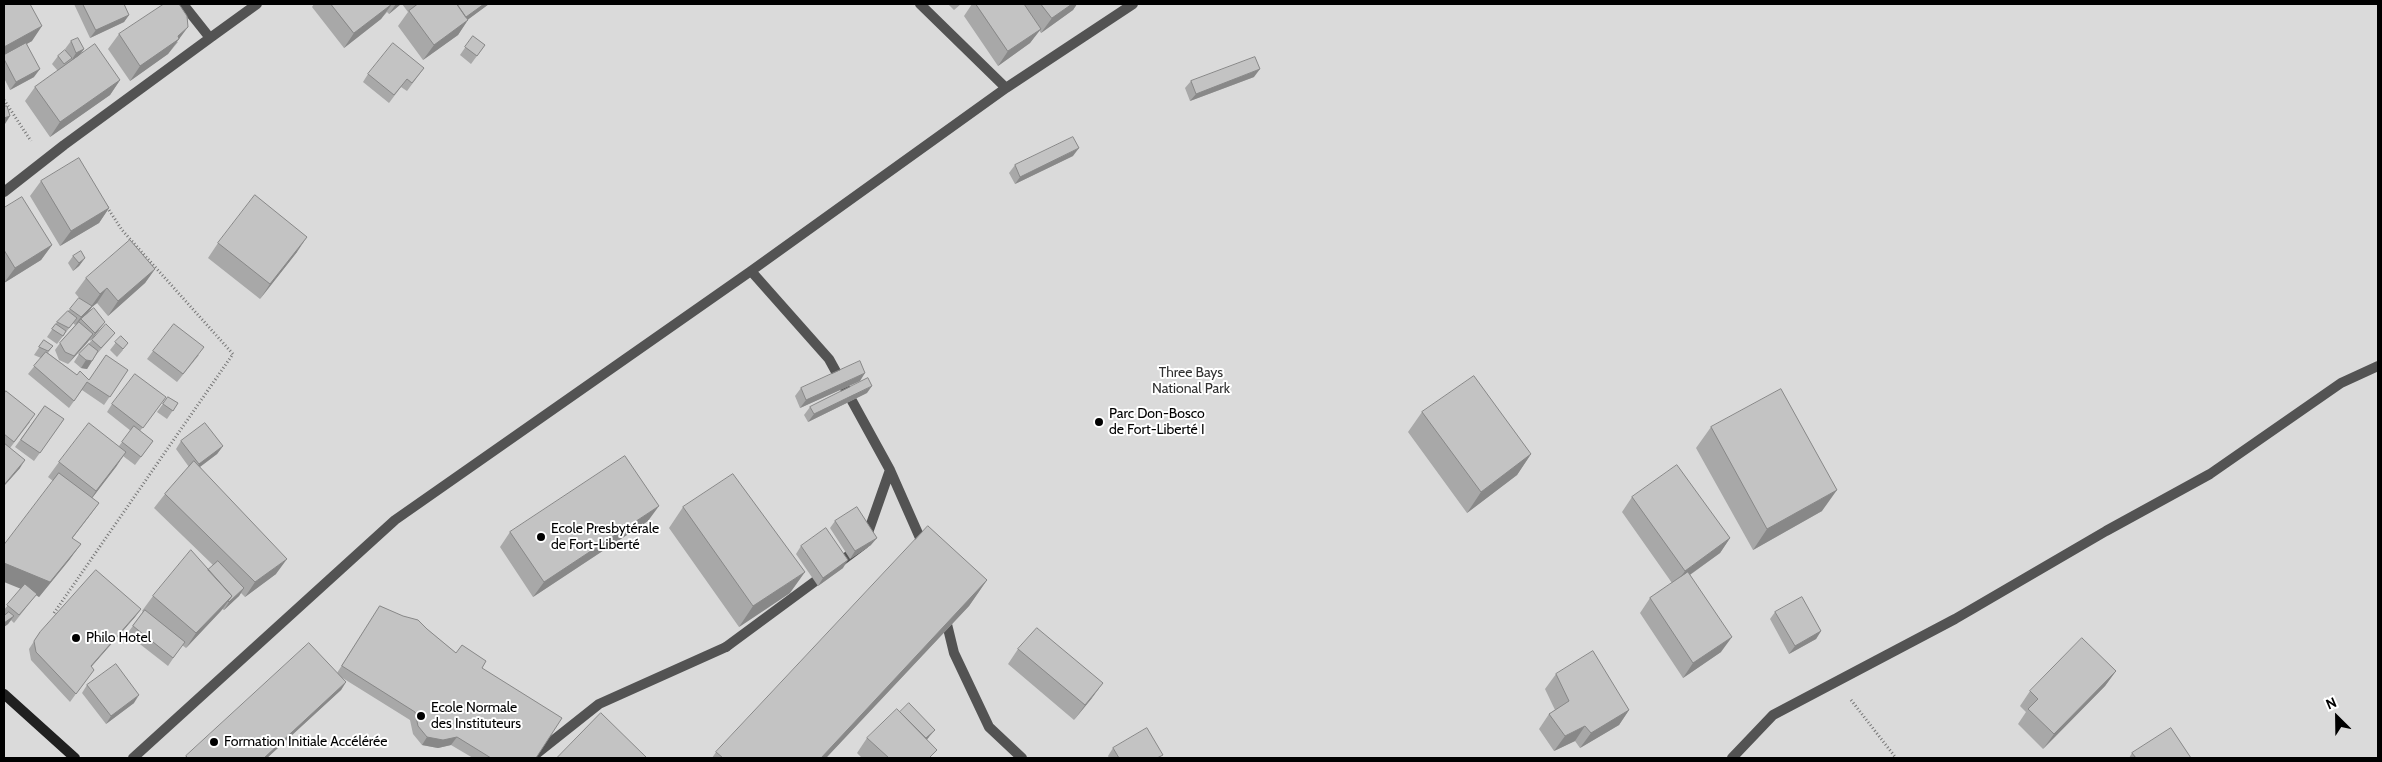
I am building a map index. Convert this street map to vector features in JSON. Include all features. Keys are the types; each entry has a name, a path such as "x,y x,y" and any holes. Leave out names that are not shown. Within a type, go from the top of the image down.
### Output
{"main road":[{"path":"4,694 75,758"}],"street":[{"path":"183,4 210,38"},
{"path":"4,192 257,4"},
{"path":"920,4 1006,88"},
{"path":"133,758 395,520 751,271 1006,88 1133,4"},
{"path":"751,271 829,359 890,470 927,554"},
{"path":"1732,758 1773,715 1955,619 2106,531 2210,474 2341,383 2378,366"},
{"path":"531,758 599,704 726,647 864,544 890,470"},
{"path":"943,607 954,653 989,726 1022,758"}],"path":[{"path":"4,100 44,161"},
{"path":"54,613 233,354 122,230 101,199"},
{"path":"1838,681 1896,758"}],"green space":[{"name":"Three Bays National Park","path":"4,4 2378,4 2378,758 4,758"}],"building":[{"path":"30,4 42,26 4,47 4,5"},
{"path":"83,4 124,4 129,15 96,30"},
{"path":"164,4 179,4 187,16 188,27 178,36 179,39 140,66 119,34"},
{"path":"331,4 392,4 354,33"},
{"path":"418,4 457,4 468,20 434,45 409,11"},
{"path":"457,4 484,4 466,17"},
{"path":"976,4 1024,4 1041,29 1008,51"},
{"path":"1041,4 1072,4 1052,18"},
{"path":"473,36 485,45 477,56 465,47"},
{"path":"78,38 84,49 76,53 71,41"},
{"path":"26,43 40,69 16,82 4,59 4,55"},
{"path":"393,43 424,68 412,83 407,79 394,95 368,74"},
{"path":"95,44 120,80 60,122 35,87"},
{"path":"65,50 72,58 64,64 58,56"},
{"path":"1255,57 1260,69 1196,94 1191,81"},
{"path":"4,106 7,106 10,116 4,118"},
{"path":"1073,137 1079,148 1020,177 1015,165"},
{"path":"79,158 109,208 71,231 41,181"},
{"path":"255,195 307,237 270,284 218,243"},
{"path":"22,197 52,245 15,268 4,250 4,208"},
{"path":"130,240 155,269 118,301 107,288 100,294 86,278"},
{"path":"81,251 85,258 79,263 73,256"},
{"path":"79,298 92,306 81,317 70,309"},
{"path":"94,308 105,322 95,333 81,319"},
{"path":"68,311 77,318 69,328 57,322"},
{"path":"79,322 93,334 74,356 65,352 60,343"},
{"path":"56,324 66,331 63,336 52,329"},
{"path":"106,324 115,333 101,348 92,340"},
{"path":"174,324 204,347 183,374 153,351"},
{"path":"121,336 128,343 123,349 115,342"},
{"path":"44,340 53,346 48,351 39,347"},
{"path":"89,344 98,351 92,361 86,360 79,354"},
{"path":"46,352 77,375 80,371 89,380 106,355 128,370 110,397 87,382 74,401 34,366"},
{"path":"860,361 865,373 806,400 801,388"},
{"path":"135,374 166,397 143,428 112,404"},
{"path":"1474,376 1531,454 1481,492 1422,412"},
{"path":"868,378 872,386 814,414 810,407"},
{"path":"1781,389 1837,490 1767,529 1711,427"},
{"path":"6,391 35,414 14,442 4,434 4,394"},
{"path":"168,397 178,403 173,411 163,404"},
{"path":"45,406 64,419 40,453 21,440"},
{"path":"89,423 126,452 96,491 59,462"},
{"path":"205,423 223,446 199,464 181,441"},
{"path":"134,426 153,441 141,457 122,442"},
{"path":"4,443 25,460 4,485"},
{"path":"625,456 659,506 544,582 510,532"},
{"path":"194,461 287,559 255,582 165,494"},
{"path":"1677,465 1730,538 1685,571 1632,497"},
{"path":"59,473 99,503 72,538 81,544 50,582 4,563 4,545"},
{"path":"733,474 805,572 753,606 683,507"},
{"path":"857,507 877,538 855,551 835,521"},
{"path":"928,526 987,580 821,758 723,758 716,752"},
{"path":"826,528 848,560 823,578 801,546"},
{"path":"191,550 232,596 196,633 153,596"},
{"path":"218,561 244,588 229,602 232,596 208,570"},
{"path":"96,570 141,609 91,666 94,670 76,694 36,652 34,641"},
{"path":"1688,572 1732,637 1693,663 1650,598"},
{"path":"25,584 37,594 19,615 7,605"},
{"path":"1802,597 1821,631 1795,646 1775,612"},
{"path":"380,606 418,620 456,653 462,645 486,661 482,668 562,718 536,758 491,758 457,737 443,740 427,737 418,726 415,712 342,666"},
{"path":"145,610 185,642 173,658 133,626"},
{"path":"9,612 14,616 4,623 4,616"},
{"path":"1037,628 1103,683 1085,705 1018,649"},
{"path":"2082,638 2116,671 2054,734 2028,709 2038,699 2030,691"},
{"path":"309,643 346,682 264,758 188,758 186,756"},
{"path":"1593,651 1629,710 1591,733 1585,726 1565,736 1549,714 1569,701 1556,674"},
{"path":"116,664 139,695 111,716 87,685"},
{"path":"909,703 935,730 926,738 900,712"},
{"path":"897,709 937,750 929,758 889,758 867,738"},
{"path":"601,713 647,758 557,758"},
{"path":"1147,728 1163,755 1157,758 1119,758 1113,748"},
{"path":"2171,728 2191,758 2136,758 2132,753"}],"place":[{"name":"Parc Don-Bosco de Fort-Liberté I","path":"1099,422"},
{"name":"Ecole Presbytérale de Fort-Liberté","path":"541,537"},
{"name":"Philo Hotel","path":"76,638"},
{"name":"Ecole Normale des Instituteurs","path":"421,716"},
{"name":"Formation Initiale Accélérée","path":"214,742"}]}
